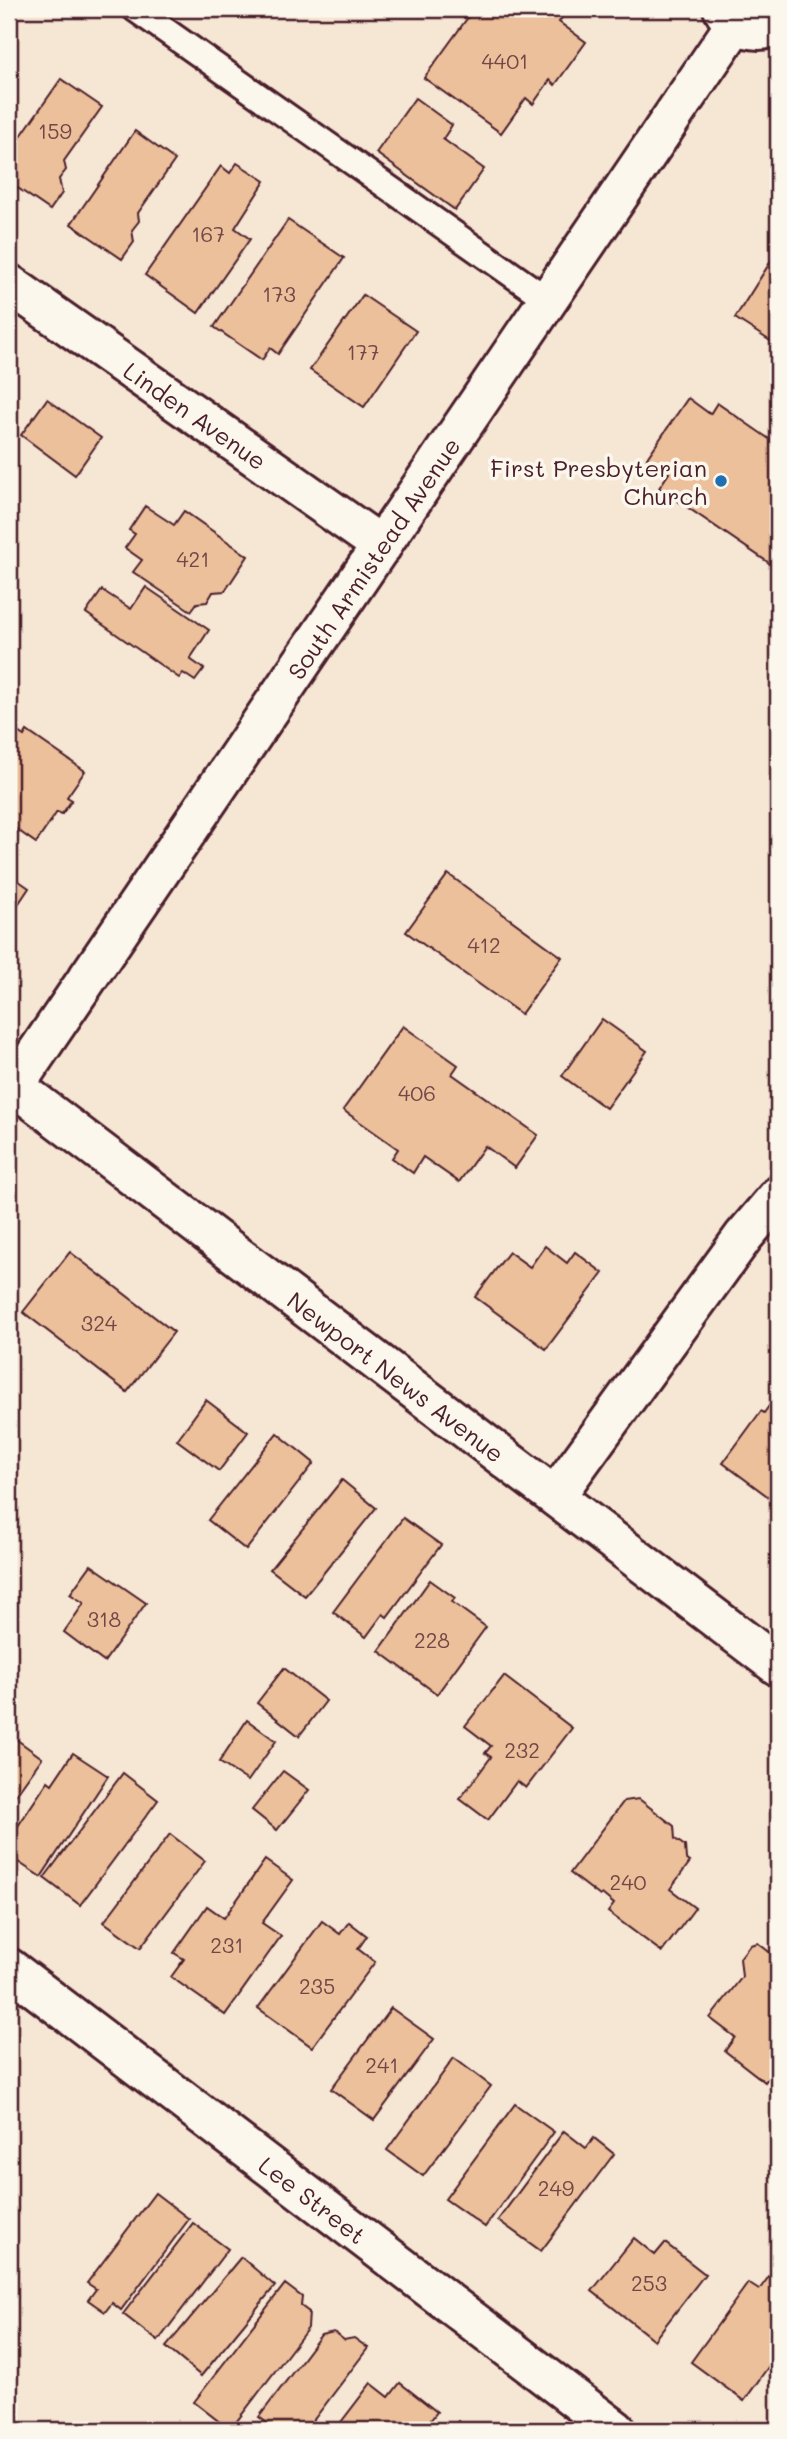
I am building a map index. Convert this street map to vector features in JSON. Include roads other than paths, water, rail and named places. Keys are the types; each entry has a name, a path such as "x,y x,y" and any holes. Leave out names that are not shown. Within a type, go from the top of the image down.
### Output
{"street":[{"name":"South Armistead Avenue","path":"11,1090 548,300 729,16"},
{"path":"729,16 761,31 778,25"},
{"name":"Linden Avenue","path":"9,284 382,546"},
{"name":"Newport News Avenue","path":"11,1090 555,1495 778,1666"},
{"path":"555,1495 744,1236 778,1196"},
{"name":"Lee Street","path":"9,1968 616,2430"}],"lane":[{"path":"135,9 548,300"}],"place":[{"name":"First Presbyterian Church","path":"721,481"}]}
